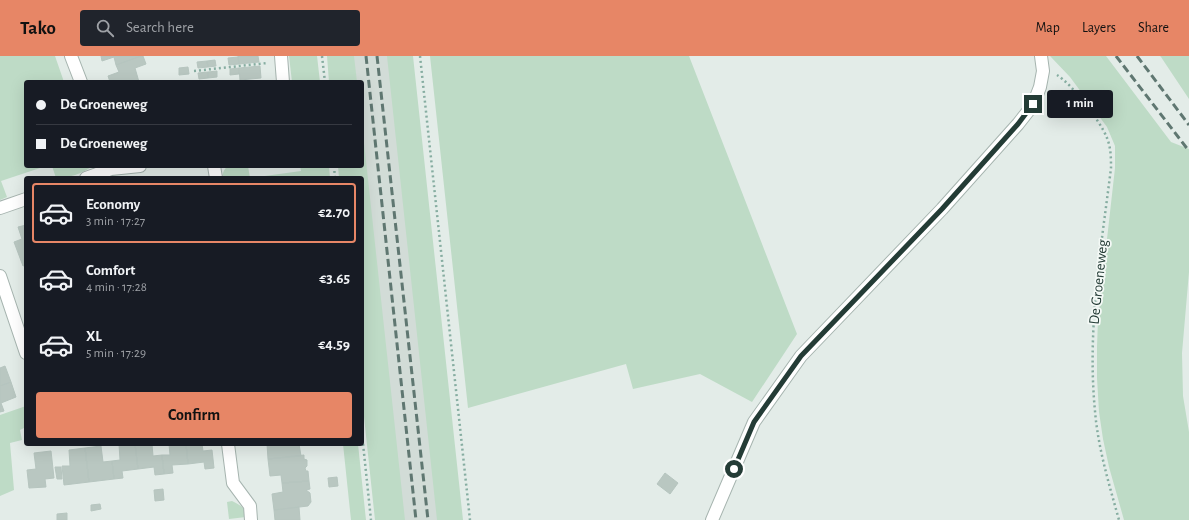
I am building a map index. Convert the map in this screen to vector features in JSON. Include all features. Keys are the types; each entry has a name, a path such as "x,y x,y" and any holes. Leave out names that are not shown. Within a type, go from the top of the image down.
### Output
{"street":[{"path":"71,56 79,80"},
{"path":"712,520 754,422 801,356 942,209 1018,124 1033,104 1040,87 1042,71 1041,56"},
{"path":"281,59 283,80"},
{"path":"91,176 111,168"},
{"path":"0,208 24,200"},
{"path":"0,276 24,347"},
{"path":"228,446 233,483 250,506 251,520"}],"path":[{"path":"322,56 325,80"},
{"path":"420,56 470,520"},
{"path":"194,71 281,59"},
{"name":"De Groeneweg","path":"1042,71 1058,76 1073,88 1102,128 1110,146 1110,168 1094,318 1092,379 1098,439 1104,468 1119,520"},
{"path":"363,446 371,520"}],"shaded area":[{"path":"332,56 404,56 454,520 380,520 364,371 364,176 362,176 362,168 364,168 364,80 334,80"}],"green space":[{"path":"0,56 55,56 63,80 24,80 24,168 40,168 1,181 7,197 0,200"},
{"path":"289,56 317,56 320,80 292,80"},
{"path":"327,56 354,56 357,80 329,80"},
{"path":"387,56 413,56 463,520 437,520"},
{"path":"430,56 689,56 797,334 752,402 700,374 633,389 626,364 468,408"},
{"path":"1050,56 1106,56 1171,142 1189,149 1189,272 1182,353 1183,396 1189,432 1189,520 1124,520 1109,467 1103,439 1099,412 1097,378 1098,319 1115,168 1115,146 1107,127 1070,77"},
{"path":"1160,56 1189,56 1189,99 1161,57"},
{"path":"364,142 405,520 375,520 364,417 364,176 339,176 338,168 364,168"},
{"path":"53,168 89,168 75,175 55,176"},
{"path":"225,168 248,168 250,176 223,176"},
{"path":"300,168 329,168 330,176 265,176 301,171"},
{"path":"24,407 24,428 20,430 22,440 10,443 14,490 0,496 0,415"},
{"path":"343,446 358,446 366,520 351,520"},
{"path":"232,501 244,509 246,517 229,519 227,502"}],"building":[{"path":"101,56 141,56 116,65 114,57 102,61"},
{"path":"141,56 143,56 146,64 135,68 138,80 109,80 108,76 119,72 116,65"},
{"path":"238,56 258,56 259,62 239,64"},
{"path":"238,57 239,64 229,65 228,58"},
{"path":"215,60 216,66 208,67 207,61"},
{"path":"207,61 208,67 198,68 197,62"},
{"path":"260,66 261,78 240,80 239,68"},
{"path":"188,67 189,74 179,75 179,68"},
{"path":"239,68 239,74 230,75 230,69"},
{"path":"217,71 217,77 208,78 208,72"},
{"path":"208,72 208,78 199,79 198,73"},
{"path":"24,226 23,266 14,242 22,239 18,227"},
{"path":"5,366 11,382 0,386 0,368"},
{"path":"11,382 16,397 1,403 4,411 0,412 0,386"},
{"path":"101,446 103,462 112,461 114,479 89,482 85,448"},
{"path":"119,446 135,446 138,469 122,471 123,478 114,479 112,461 120,460"},
{"path":"135,446 152,446 153,456 162,455 164,474 155,475 154,467 138,469"},
{"path":"169,446 186,446 188,464 172,465 173,473 164,474 162,455 170,455"},
{"path":"186,446 202,446 203,451 212,450 214,468 205,469 204,462 188,464"},
{"path":"267,446 299,446 301,456 268,459"},
{"path":"85,448 89,482 64,485 62,466 70,466 69,450"},
{"path":"51,451 54,478 45,479 46,487 29,488 27,470 36,469 34,453"},
{"path":"304,455 304,459 307,460 307,466 305,468 306,471 308,471 309,481 282,483 281,475 270,476 268,459"},
{"path":"55,467 61,467 62,479 57,479"},
{"path":"665,473 678,483 670,494 657,484"},
{"path":"337,477 338,486 329,487 328,478"},
{"path":"309,481 310,489 306,490 310,493 311,502 308,506 274,510 272,494 283,492 282,483"},
{"path":"163,489 164,500 155,501 154,490"},
{"path":"100,504 101,509 91,511 91,505"},
{"path":"299,507 300,520 275,520 274,510"},
{"path":"67,513 67,520 57,520 57,514"}],"railway":[{"path":"366,56 416,520"},
{"path":"377,56 428,520"},
{"path":"1116,56 1189,151"},
{"path":"1137,56 1189,125"}],"route":[{"path":"734,469 754,422 801,356 942,209 1018,124 1033,104"}]}
